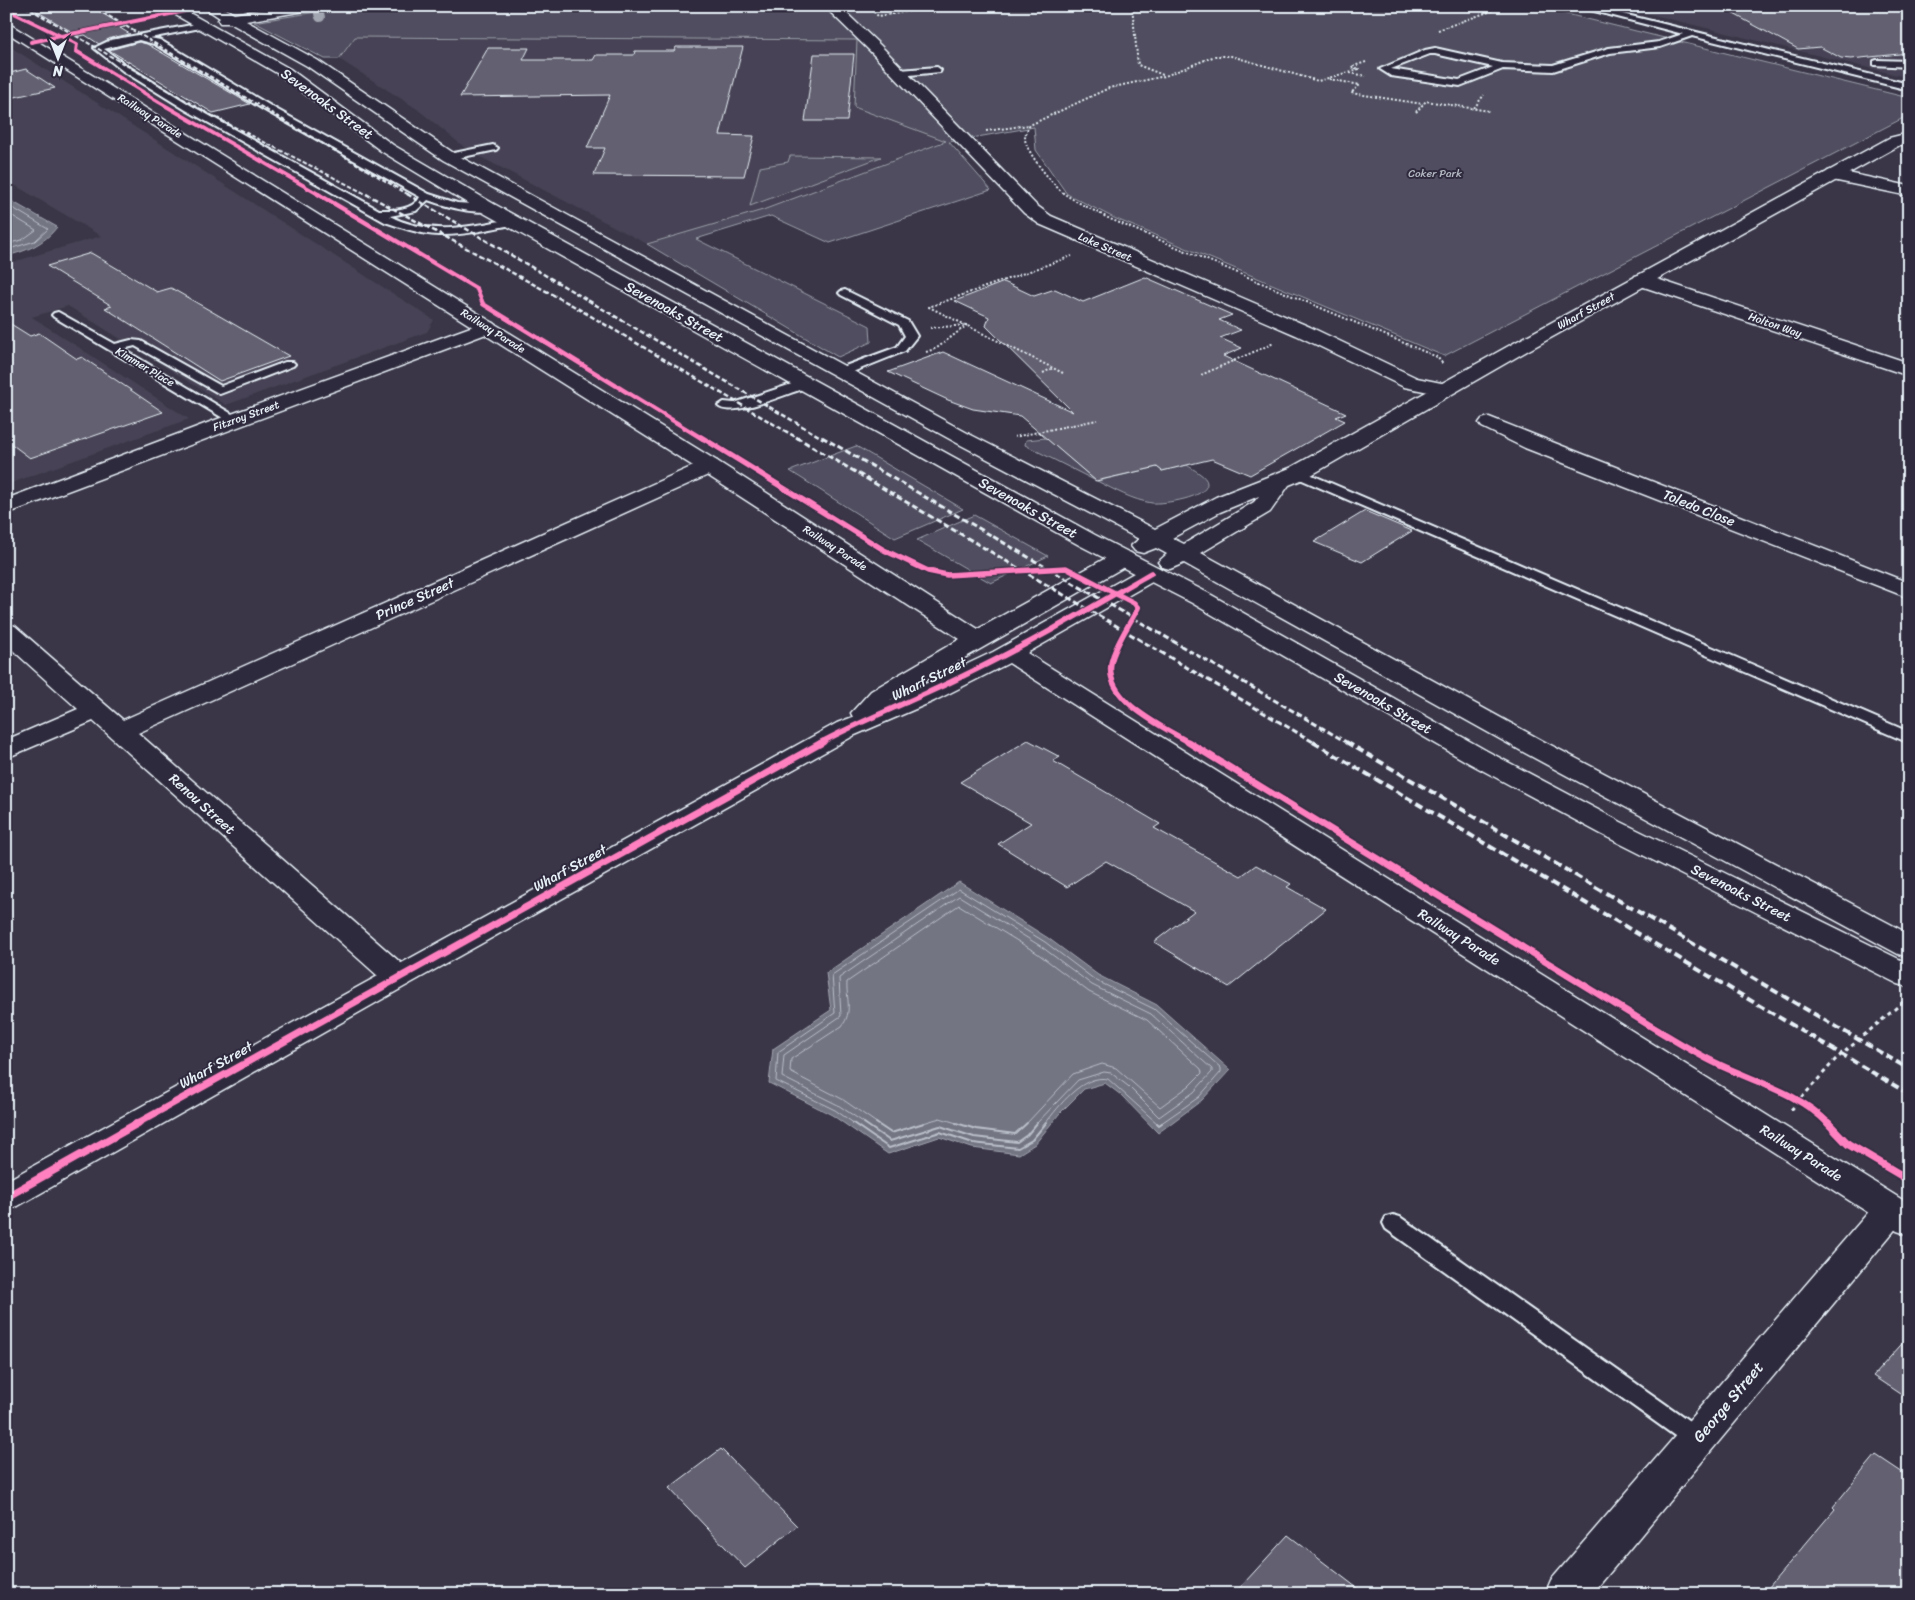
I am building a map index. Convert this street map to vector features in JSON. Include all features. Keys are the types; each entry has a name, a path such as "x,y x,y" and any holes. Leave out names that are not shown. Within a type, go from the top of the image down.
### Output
{"street":[{"name":"Sevenoaks Street","path":"167,6 285,72 387,148 512,222 804,384 1200,598 1486,761 1611,828 1909,977"},
{"path":"197,22 220,12 247,6"},
{"path":"220,12 310,6"},
{"name":"Lake Street","path":"831,6 922,78"},
{"name":"Sevenoaks Street","path":"220,12 312,63 450,158 554,216 841,372 1183,553 1543,752 1909,947"},
{"name":"Railway Parade","path":"6,26 709,466 978,640"},
{"name":"Lake Street","path":"910,58 956,134 1030,209 1045,220 1302,331 1411,383 1452,385"},
{"name":"Lake Street","path":"952,103 1034,194 1062,214 1351,341 1430,373 1452,385"},
{"name":"Wharf Street","path":"846,729 880,696 1155,538 1237,496 1289,478 1452,385 1902,139 1899,130 1909,123"},
{"path":"402,157 450,158"},
{"path":"1839,172 1903,190"},
{"path":"512,222 554,216"},
{"name":"Holton Way","path":"1642,280 1909,370"},
{"name":"Fitzroy Street","path":"6,507 233,420 487,327"},
{"name":"Toledo Close","path":"1489,423 1534,443 1909,591"},
{"name":"Prince Street","path":"121,731 709,466"},
{"name":"Wharf Street","path":"6,1196 846,729 900,708 1010,652 1151,573 1262,506 1289,478"},
{"name":"Renou Street","path":"6,631 98,710 398,977"},
{"name":"Railway Parade","path":"1010,652 1900,1216"},
{"path":"6,750 98,710"},
{"name":"George Street","path":"1566,1594 1697,1439 1900,1216"}],"lane":[{"path":"1579,6 1909,87"},
{"path":"197,22 106,44 98,50 189,108 375,212 404,226 425,231 461,231 512,222"},
{"path":"1502,66 1456,83 1391,73 1384,69 1435,51 1502,66 1553,68 1609,51 1660,44 1691,34"},
{"path":"134,38 157,42 241,93 425,196 456,206 488,208"},
{"path":"1877,63 1909,64"},
{"path":"450,158 493,148"},
{"path":"375,212 396,213 409,210 421,204 425,196"},
{"path":"425,231 462,225 488,208"},
{"path":"841,372 901,349 911,336 904,323 845,293"},
{"name":"Kimmer Place","path":"58,315 233,420"},
{"path":"113,348 130,342 137,343 220,390 289,364"},
{"path":"724,406 735,407 763,395 804,384"},
{"path":"1289,478 1909,738"},
{"path":"1394,1223 1697,1439"}],"path":[{"path":"868,6 878,16 948,6"},
{"path":"1132,6 1138,65 1165,76"},
{"path":"1435,51 1423,41 1415,38 1506,6"},
{"path":"977,132 1030,125 1109,88 1165,76 1208,58 1223,55 1312,80 1328,79 1360,85 1351,93 1423,104"},
{"path":"1328,79 1359,69 1351,67 1369,60"},
{"path":"1416,112 1426,101 1489,111"},
{"path":"1030,125 1026,132 1025,140 1028,149 1064,194 1110,219 1437,357 1445,366"},
{"path":"1063,373 929,308 1078,254"},
{"path":"1201,375 1279,341"},
{"path":"1043,373 1053,368"},
{"path":"1013,438 1097,420"},
{"path":"1766,1131 1800,1102 1835,1060 1909,996"}],"shaded area":[{"path":"1617,6 1909,6 1909,78"},
{"path":"355,37 857,40 947,140 763,210 647,244 469,151 417,109 339,59"},
{"path":"6,44 434,320 427,332 226,405 68,306 32,317 189,419 6,485 6,264 101,236 6,180"}],"green space":[{"name":"Coker Park","path":"354,6 1534,6 1909,98 1909,115 1444,356 1114,218 1067,194 1036,150 1034,127 949,142 991,190 830,243 771,216 696,239 870,326 871,342 838,357 647,244 763,210 946,141 854,107 857,40 355,37 339,59 325,59 254,22"},
{"path":"790,156 881,157 750,206 760,167 788,162"},
{"path":"1046,438 1096,481 1025,445 1026,440"},
{"path":"856,446 963,509 895,538 790,471"},
{"path":"1187,465 1205,478 1207,483 1200,493 1174,501 1145,502 1097,481 1157,467 1162,471"},
{"path":"974,515 1048,556 991,583 917,540"}],"water":[{"path":"6,198 57,227 47,238 35,246 6,256"},
{"path":"959,882 1048,938 1098,975 1157,1005 1230,1070 1202,1100 1158,1133 1121,1095 1105,1083 1084,1089 1059,1114 1035,1144 1019,1154 972,1148 939,1137 888,1154 832,1115 769,1083 773,1049 831,1010 826,973"}],"building":[{"path":"28,6 90,6 125,27 120,28 130,34 111,38 99,44 85,35 79,36"},
{"path":"1719,6 1909,6 1909,53 1851,59 1841,58 1820,47 1798,49"},
{"path":"139,42 147,44 250,104 213,113 109,50"},
{"path":"676,47 743,47 720,135 754,136 744,176 594,175 605,148 587,148 610,95 460,97 488,48 529,48 523,60 593,60 596,55 634,55 635,51 674,51"},
{"path":"814,54 854,54 847,121 805,121"},
{"path":"26,69 55,88 6,99 6,74"},
{"path":"91,253 157,292 171,288 289,356 220,381 105,308 112,306 47,266"},
{"path":"1145,277 1232,315 1219,320 1241,330 1220,338 1242,348 1223,356 1346,413 1336,417 1345,421 1250,475 1212,459 1162,471 1157,467 1096,481 1020,416 973,409 948,400 888,372 943,352 1073,412 986,326 989,317 955,301 1004,282 1034,296 1055,289 1083,302"},
{"path":"6,321 30,336 39,333 77,359 82,357 163,412 30,458 6,440"},
{"path":"1365,511 1412,531 1362,562 1314,542"},
{"path":"1028,740 1060,757 1053,761 1160,824 1154,828 1241,876 1256,865 1291,884 1287,887 1326,909 1229,987 1154,942 1194,911 1106,861 1067,887 998,844 1031,823 960,782"},
{"path":"1909,1336 1909,1400 1873,1376"},
{"path":"721,1449 797,1526 745,1568 669,1488"},
{"path":"1876,1455 1909,1477 1909,1594 1763,1594 1835,1509 1833,1507"},
{"path":"1288,1535 1365,1594 1234,1594"}],"railway":[{"path":"25,6 211,115 368,195"},
{"path":"92,6 409,195"},
{"path":"366,194 572,305 799,439"},
{"path":"407,194 824,439"},
{"path":"796,437 1315,743"},
{"path":"822,437 1348,743"},
{"path":"1313,742 1909,1094"},
{"path":"1346,742 1909,1069"}],"cycle path":[{"path":"31,42 210,6"},
{"path":"6,9 77,44 76,51 138,90 244,150 477,289 483,304 884,550 928,571 947,575 1066,568 1134,603 1138,608 1112,657 1111,671 1115,688 1128,705 1649,1025 1722,1066 1764,1082 1800,1102 1825,1120 1848,1144 1909,1180"},
{"path":"6,1197 846,729 886,713 1002,657 1151,573"}]}
